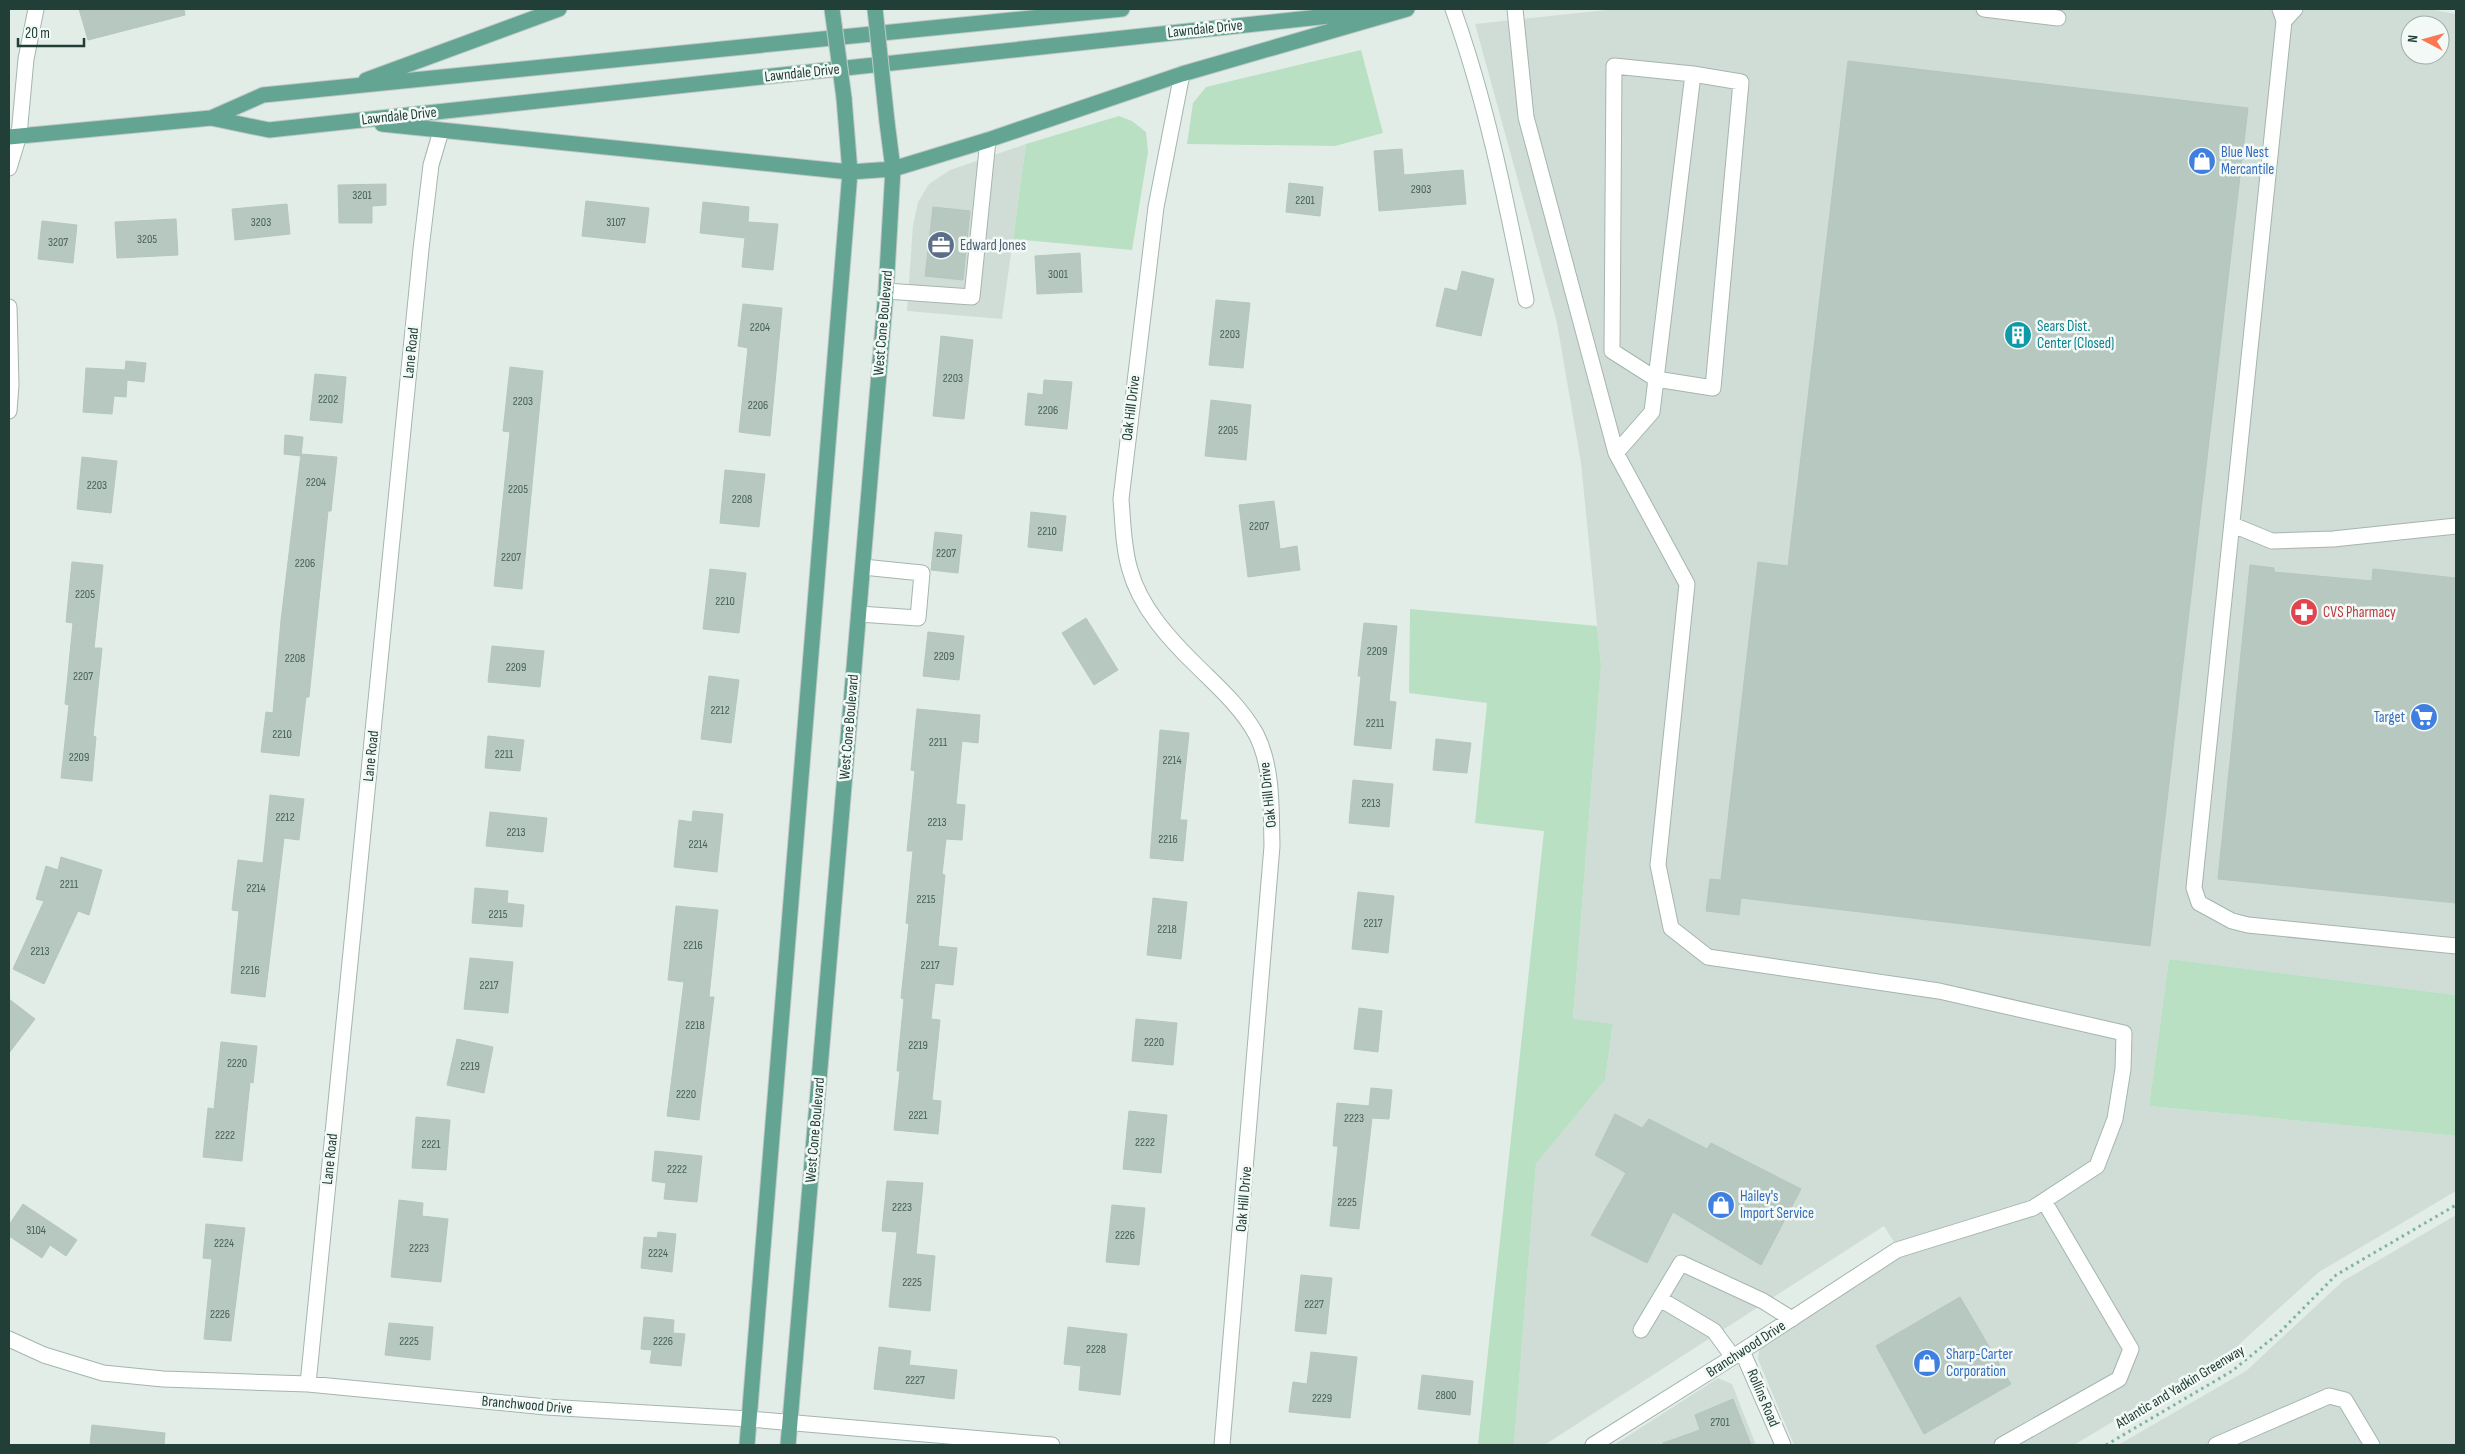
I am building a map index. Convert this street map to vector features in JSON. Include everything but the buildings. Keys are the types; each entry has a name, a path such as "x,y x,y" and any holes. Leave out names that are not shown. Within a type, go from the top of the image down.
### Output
{"main road":[{"path":"345,87 559,9"},
{"path":"747,1445 850,172 844,98 832,9"},
{"name":"West Cone Boulevard","path":"788,1445 886,292 893,169 875,9"},
{"name":"Lawndale Drive","path":"211,118 263,95 1122,9"},
{"name":"Lawndale Drive","path":"14,136 211,118 269,130 1394,9"},
{"path":"354,121 850,172 893,169 988,140 1182,74 1408,9"}],"street":[{"path":"9,168 36,9"},
{"path":"1453,9 1473,63 1493,137 1526,300"},
{"path":"1515,9 1526,117 1616,453"},
{"path":"1984,9 2058,18"},
{"path":"2295,9 2282,15 2194,888 2199,903 2232,920 2248,925 2456,946"},
{"path":"1614,66 1693,74 1741,82 1713,388 1656,379 1612,351 1614,66"},
{"name":"Oak Hill Drive","path":"1182,74 1156,207 1121,499 1124,538 1130,571 1140,595 1178,647 1236,704 1256,735 1267,764 1272,846 1222,1445"},
{"path":"1616,453 1652,412 1693,74"},
{"name":"Lane Road","path":"308,1384 421,250 431,165 441,130"},
{"path":"886,292 972,297 988,140"},
{"path":"9,307 11,385 9,411"},
{"name":"Branchwood Drive","path":"1593,1445 1738,1354 1897,1250 2033,1208 2097,1166 2115,1119 2123,1069 2124,1033 1939,991 1708,957 1671,928 1658,865 1687,584 1616,453"},
{"path":"2232,525 2272,540 2333,539 2456,526"},
{"path":"858,614 918,618 922,573 863,567"},
{"path":"2002,1445 2119,1379 2131,1349 2044,1201"},
{"path":"1640,1330 1682,1263 1763,1301 1792,1319"},
{"name":"Rollins Road","path":"1660,1299 1714,1331 1738,1354 1783,1445"},
{"name":"Branchwood Drive","path":"9,1339 44,1356 103,1372 163,1379 308,1384 546,1407 749,1419 1052,1445"},
{"path":"2216,1445 2329,1396 2345,1400 2372,1445"}],"path":[{"name":"Atlantic and Yadkin Greenway","path":"2106,1445 2232,1371 2280,1334 2336,1276 2456,1205"}],"shaded area":[{"path":"1616,9 2428,9 2456,14 2456,995 2169,959 2149,1106 2456,1136 2456,1191 2319,1272 2234,1349 2074,1445 1794,1445 1758,1359 1759,1350 1902,1255 1884,1226 1546,1444 1514,1445 1536,1164 1605,1080 1613,1025 1573,1020 1601,664 1581,463 1557,323 1475,24"},
{"path":"1026,144 1002,319 907,311 913,225 918,202 929,184 950,170"},
{"path":"2456,1215 2456,1445 2118,1445 2246,1371 2343,1281"},
{"path":"1718,1378 1732,1384 1756,1445 1614,1445"}],"green space":[{"path":"1361,50 1383,133 1335,146 1187,144 1193,103 1206,87"},
{"path":"1119,116 1132,121 1146,132 1148,152 1132,250 1013,239 1026,144"},
{"path":"1410,609 1597,626 1601,665 1573,1019 1613,1024 1605,1080 1536,1164 1514,1445 1478,1445 1544,831 1475,823 1487,703 1409,693"},
{"path":"2169,959 2456,995 2456,1136 2149,1106"}],"place":[{"name":"Blue Nest Mercantile","path":"2202,161"},
{"name":"Edward Jones","path":"941,245"},
{"name":"Sears Dist. Center (Closed)","path":"2018,335"},
{"name":"CVS Pharmacy","path":"2304,612"},
{"name":"Target","path":"2424,717"},
{"name":"Hailey's Import Service","path":"1721,1205"},
{"name":"Sharp-Carter Corporation","path":"1927,1363"}]}
